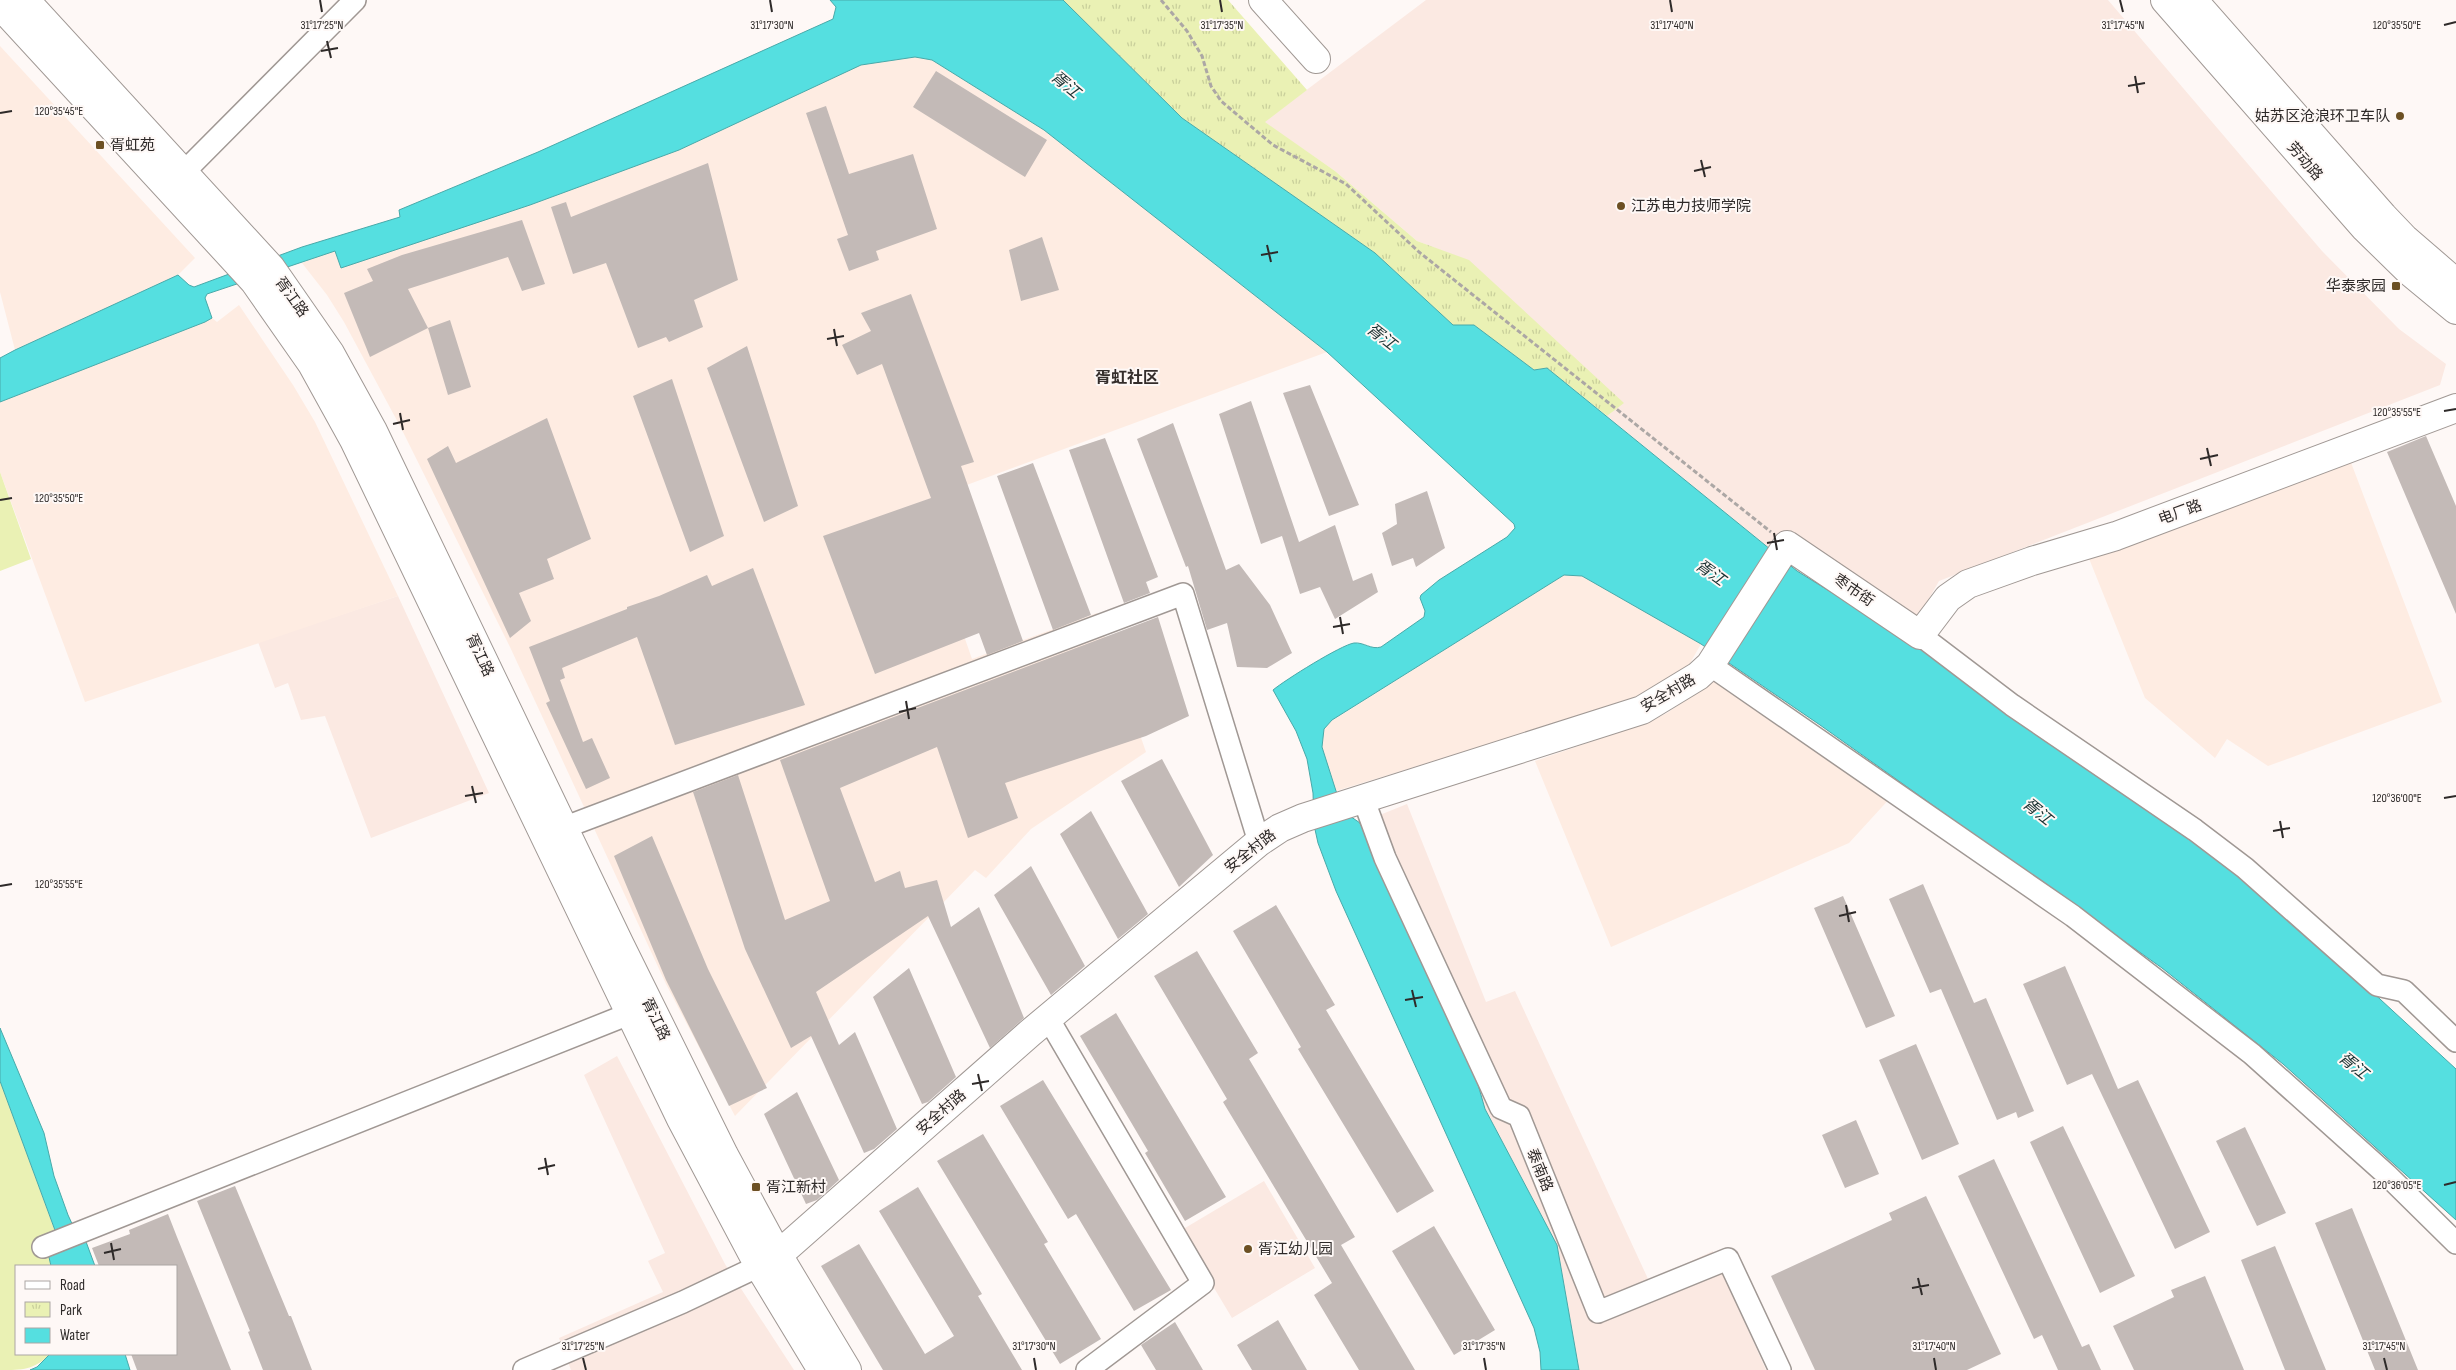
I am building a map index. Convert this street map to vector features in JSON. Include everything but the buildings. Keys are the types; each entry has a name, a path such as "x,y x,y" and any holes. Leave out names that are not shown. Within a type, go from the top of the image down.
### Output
{"main road":[{"name":"胥江路","path":"25,0 184,172 209,214"},
{"path":"1262,0 1316,59"},
{"name":"劳动路","path":"2165,0 2359,221 2410,272 2456,310"},
{"name":"劳动路","path":"2193,0 2383,216 2404,238 2456,283"},
{"name":"胥江路","path":"0,5 209,214 271,268 321,358 373,431 563,828 696,1100 768,1260 822,1370"},
{"name":"胥江路","path":"321,358 354,440 630,1014 705,1165 768,1260 847,1370"},
{"name":"电厂路","path":"1920,635 1948,598 1968,584 2032,561 2116,536 2456,408"},
{"name":"枣市街","path":"1784,550 1920,635"},
{"name":"安全村路","path":"768,1260 1048,1018 1259,842 1280,828 1303,818 1642,710 1698,676 1712,661 1784,550"}],"street":[{"path":"184,172 355,0"},
{"path":"563,828 1183,594 1259,842"},
{"path":"1920,635 2012,706 2210,841 2245,868 2377,986 2404,991 2456,1041"},
{"path":"1712,661 2072,916 2252,1054 2387,1175 2456,1243"},
{"name":"泰南路","path":"1355,801 1384,858 1501,1108 1519,1116 1598,1312 1728,1259 1780,1370"},
{"path":"43,1247 91,1230 630,1014"},
{"path":"1048,1018 1203,1283 1087,1370"},
{"path":"524,1370 683,1302 768,1260"}],"path":[{"path":"1161,0 1202,56 1211,86 1221,101 1273,145 1346,184 1419,252 1784,550"}],"shaded area":[{"path":"1426,0 2108,0 2322,251 2399,329 2446,364 2440,385 1939,581 1906,639 1797,571 1607,416 1623,403 1469,261 1417,241 1335,171 1264,122"},
{"path":"0,46 195,258 178,275 15,350 0,292"},
{"path":"915,57 932,60 1044,130 1327,352 918,503 972,659 1097,613 1146,752 1031,829 986,878 975,870 735,1116 666,984 510,647 401,428 344,322 327,295 302,263 335,250 341,268 860,65"},
{"path":"239,305 293,385 315,422 398,596 85,702 0,472 0,402 212,318 217,322"},
{"path":"2347,452 2442,702 2268,766 2227,739 2215,758 2145,698 2086,551"},
{"path":"1564,575 1582,576 1701,644 1689,665 1649,692 1632,700 1336,791 1322,747 1324,729 1327,724"},
{"path":"398,596 489,793 371,838 325,716 301,720 288,683 275,688 258,642"},
{"path":"1727,662 1903,784 1849,843 1611,947 1535,761 1651,721 1667,713 1698,692"},
{"path":"1407,804 1486,1002 1515,991 1649,1281 1713,1251 1766,1370 1579,1370 1557,1245 1485,1109 1477,1081 1360,823"},
{"path":"617,1056 725,1264 794,1370 571,1370 559,1338 663,1292 648,1261 665,1253 584,1075"},
{"name":"胥江幼儿园","path":"1264,1181 1315,1268 1232,1318 1180,1231"}],"green space":[{"path":"1063,0 1228,0 1307,90 1265,122 1335,171 1417,241 1469,260 1624,403 1607,416 1547,368 1534,370 1474,325 1453,325 1375,253 1182,118"},
{"path":"0,472 31,559 0,571"},
{"path":"0,1081 56,1234 48,1253 51,1265 15,1265 15,1355 49,1355 39,1363 28,1368 0,1370"}],"water":[{"name":"胥江","path":"830,0 1063,0 1182,118 1375,253 1453,325 1474,325 1534,370 1547,368 1797,571 1897,633 2194,835 2305,930 2456,1069 2456,1220 2283,1064 2162,968 1820,725 1701,644 1582,576 1564,575 1332,720 1324,729 1322,747 1336,791 1347,814 1360,823 1477,1081 1485,1109 1557,1245 1579,1370 1541,1370 1540,1352 1534,1328 1336,891 1318,843 1314,825 1313,793 1307,759 1296,731 1273,690 1347,645 1358,643 1374,648 1381,647 1424,617 1425,611 1420,598 1421,595 1439,580 1507,537 1515,528 1514,524 1327,352 1044,130 932,60 915,57 861,65 679,150 530,205 341,268 335,251 207,294 205,298 212,318 205,322 0,402 0,358 15,350 178,275 194,287 302,247 400,217 399,210 538,152 833,19 836,7"},
{"path":"0,1028 44,1133 54,1176 68,1215 74,1228 85,1239 95,1265 51,1265 48,1253 56,1233 0,1081"},
{"path":"49,1355 125,1355 130,1370 30,1370 37,1367"}],"place":[{"name":"姑苏区沧浪环卫车队","path":"2400,116"},
{"name":"胥虹苑","path":"100,145"},
{"name":"江苏电力技师学院","path":"1621,206"},
{"name":"华泰家园","path":"2396,286"},
{"name":"胥江新村","path":"756,1187"},
{"name":"胥江幼儿园","path":"1248,1249"}],"district":[{"name":"胥虹社区","path":"1127,377"}]}
